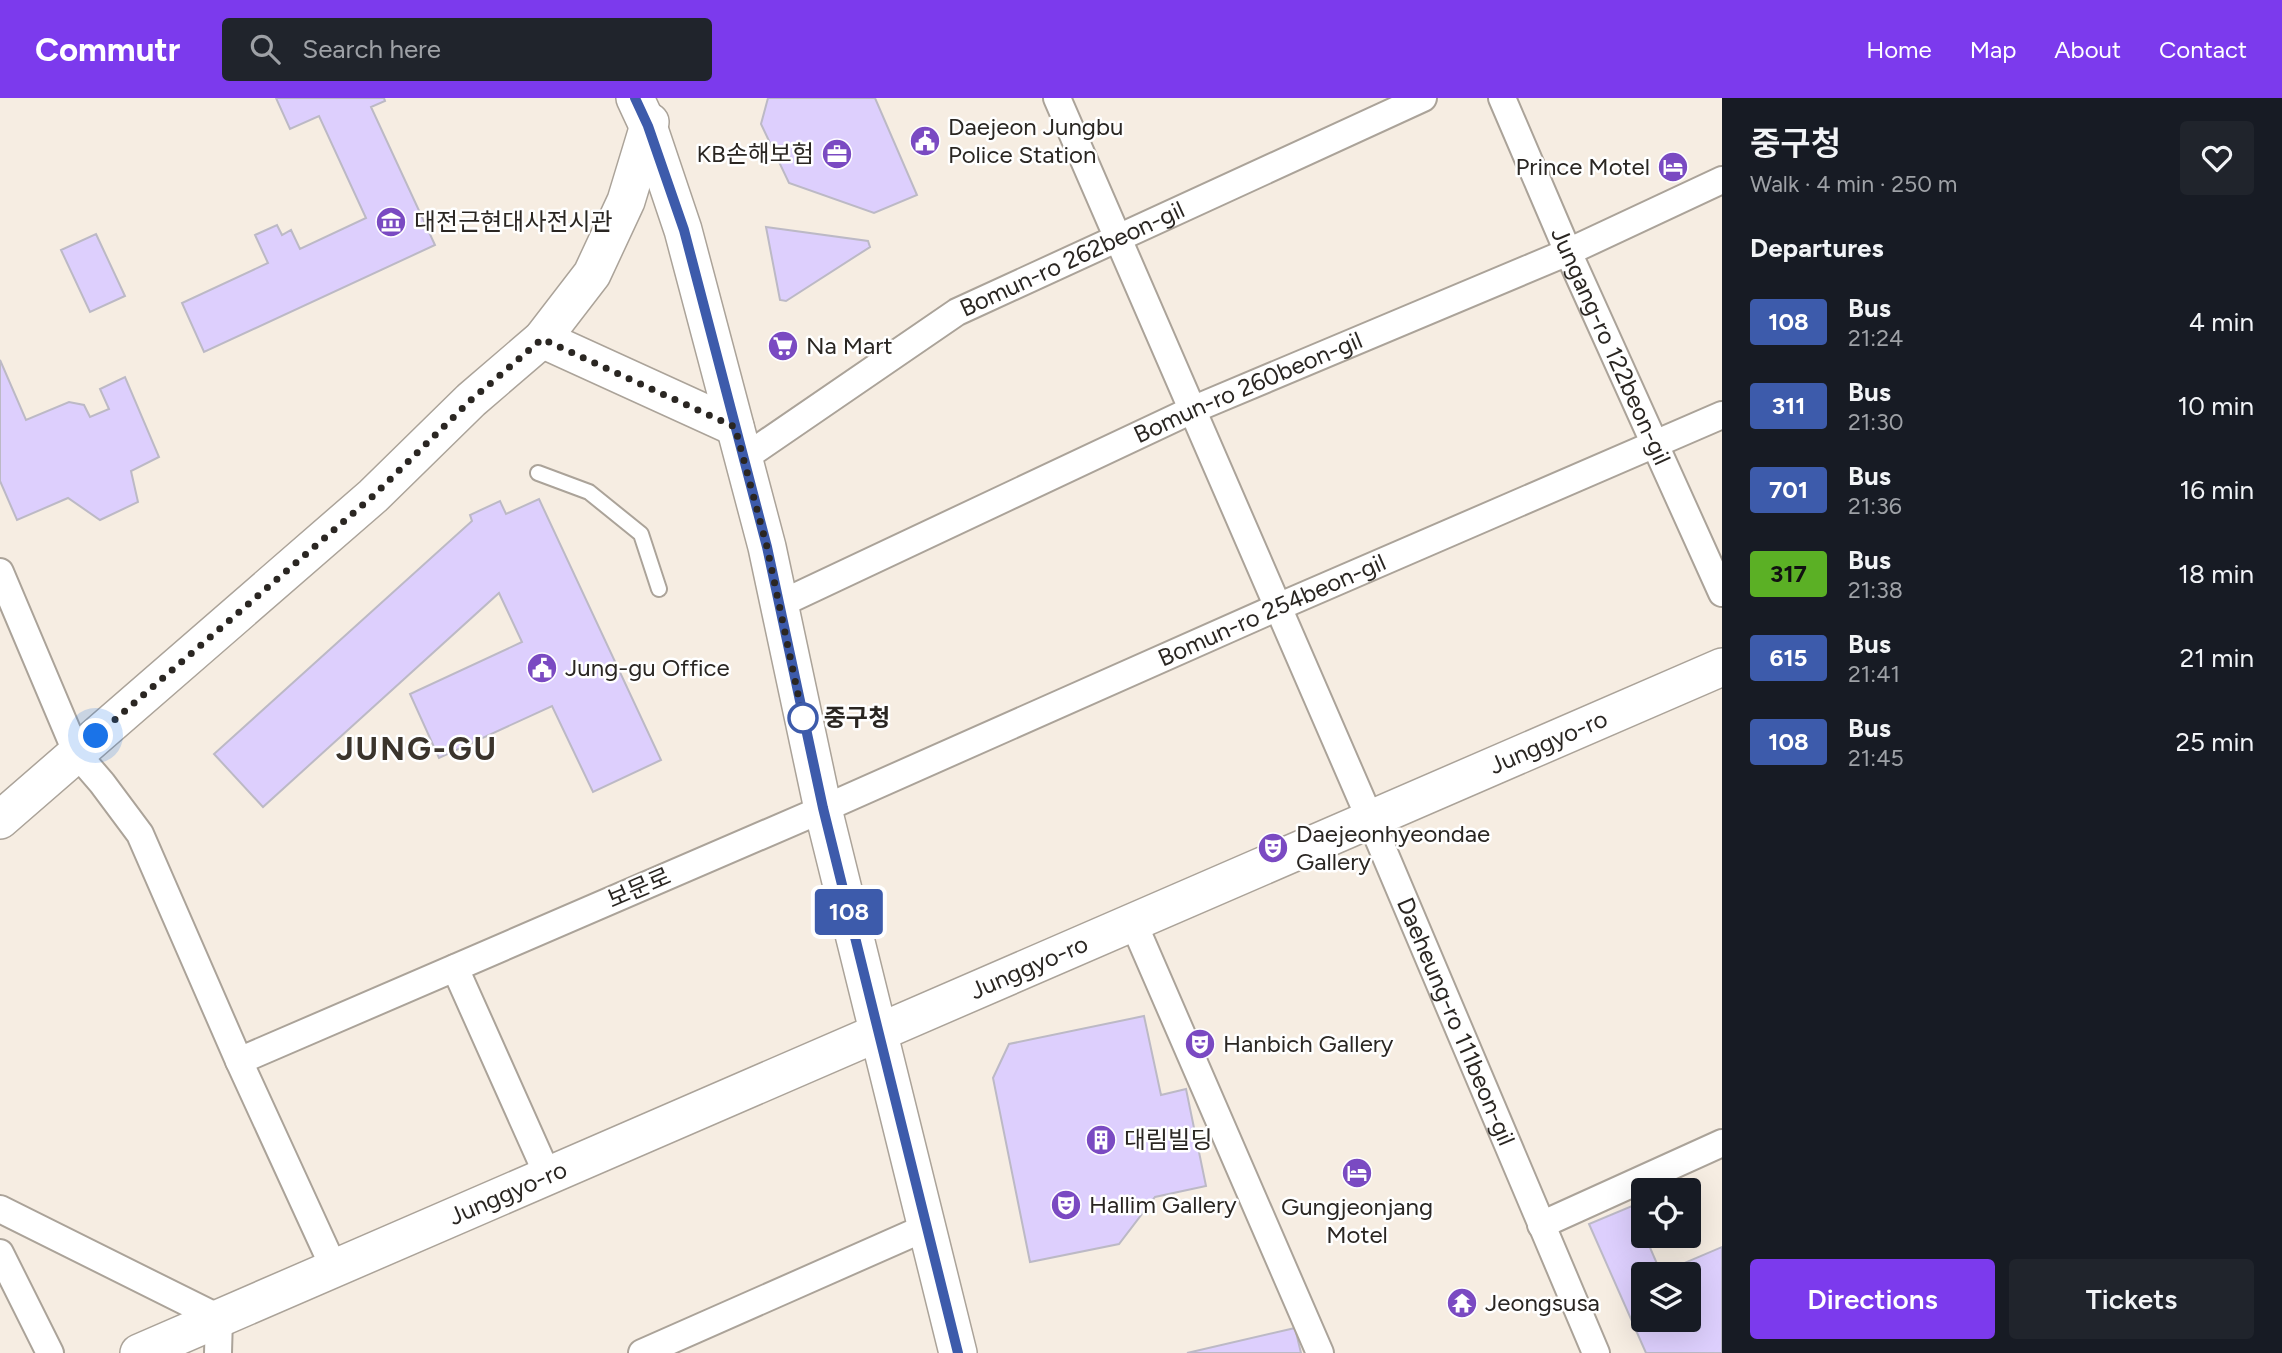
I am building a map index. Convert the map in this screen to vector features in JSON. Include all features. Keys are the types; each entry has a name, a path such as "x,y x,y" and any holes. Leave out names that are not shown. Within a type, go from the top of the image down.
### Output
{"main road":[{"path":"0,820 373,496 471,400 542,339 592,274 626,201 648,107"},
{"path":"648,107 684,230 767,547 823,808 958,1353"},
{"path":"542,339 739,442"},
{"name":"Junggyo-ro","path":"139,1353 219,1336 334,1268 1722,667"}],"street":[{"name":"Daeheung-ro 111beon-gil","path":"1057,98 1370,819 1596,1353"},
{"name":"Bomun-ro 262beon-gil","path":"739,442 957,312 1423,98"},
{"name":"Jungang-ro 122beon-gil","path":"1502,98 1568,252 1722,593"},
{"name":"Bomun-ro 260beon-gil","path":"778,605 1192,410 1568,252 1722,180"},
{"name":"Bomun-ro 254beon-gil","path":"823,808 1722,415"},
{"path":"0,572 77,754 103,783 140,834 239,1061 334,1268"},
{"name":"보문로","path":"239,1061 823,808"},
{"path":"1133,922 1320,1353"},
{"path":"455,968 548,1176"},
{"path":"1541,1225 1722,1143"},
{"path":"0,1209 219,1336"},
{"path":"642,1353 927,1227"},
{"path":"0,1254 50,1353"}],"lane":[{"path":"538,473 589,492 641,534 659,589"}],"building":[{"name":"대전근현대사전시관","path":"276,98 384,98 385,101 371,107 435,245 204,352 182,303 268,263 255,235 277,225 282,235 291,230 300,249 366,218 319,116 290,129"},
{"name":"KB손해보험","path":"768,98 875,98 917,195 874,213 789,183 761,124"},
{"path":"766,227 868,241 870,247 786,301 780,300"},
{"path":"96,234 125,296 90,312 61,250"},
{"path":"0,360 26,420 69,402 84,405 90,417 109,409 100,389 125,377 159,457 131,471 138,502 100,520 68,498 17,520 0,481"},
{"name":"Jung-gu Office","path":"539,499 661,760 593,792 552,706 439,758 410,694 522,642 499,593 263,807 214,754 472,521 470,515 500,501 506,514"},
{"name":"대림빌딩","path":"1144,1016 1161,1095 1186,1089 1206,1186 1155,1197 1119,1244 1030,1262 993,1078 1009,1044"},
{"path":"1631,1206 1631,1248 1650,1248 1656,1262 1631,1262 1631,1319 1589,1224"},
{"path":"1722,1247 1722,1353 1646,1353 1637,1332 1701,1332 1701,1262 1687,1262"},
{"path":"1295,1328 1301,1353 1187,1353"}],"bus line":[{"name":"108","path":"635,98 648,126 684,230 767,547 823,808 958,1353"}],"place":[{"name":"Daejeon Jungbu Police Station","path":"925,141"},
{"name":"KB손해보험","path":"837,154"},
{"name":"Prince Motel","path":"1673,167"},
{"name":"대전근현대사전시관","path":"391,222"},
{"name":"Na Mart","path":"783,346"},
{"name":"Jung-gu Office","path":"542,668"},
{"name":"중구청","path":"803,718"},
{"name":"Daejeonhyeondae Gallery","path":"1273,848"},
{"name":"Hanbich Gallery","path":"1200,1044"},
{"name":"대림빌딩","path":"1101,1140"},
{"name":"Gungjeonjang Motel","path":"1357,1173"},
{"name":"Hallim Gallery","path":"1066,1205"},
{"name":"Jeongsusa","path":"1462,1303"}],"district":[{"name":"JUNG-GU","path":"417,749"}],"route":[{"path":"96,736 373,496 471,400 542,339 735,427 767,547 803,718"}]}
